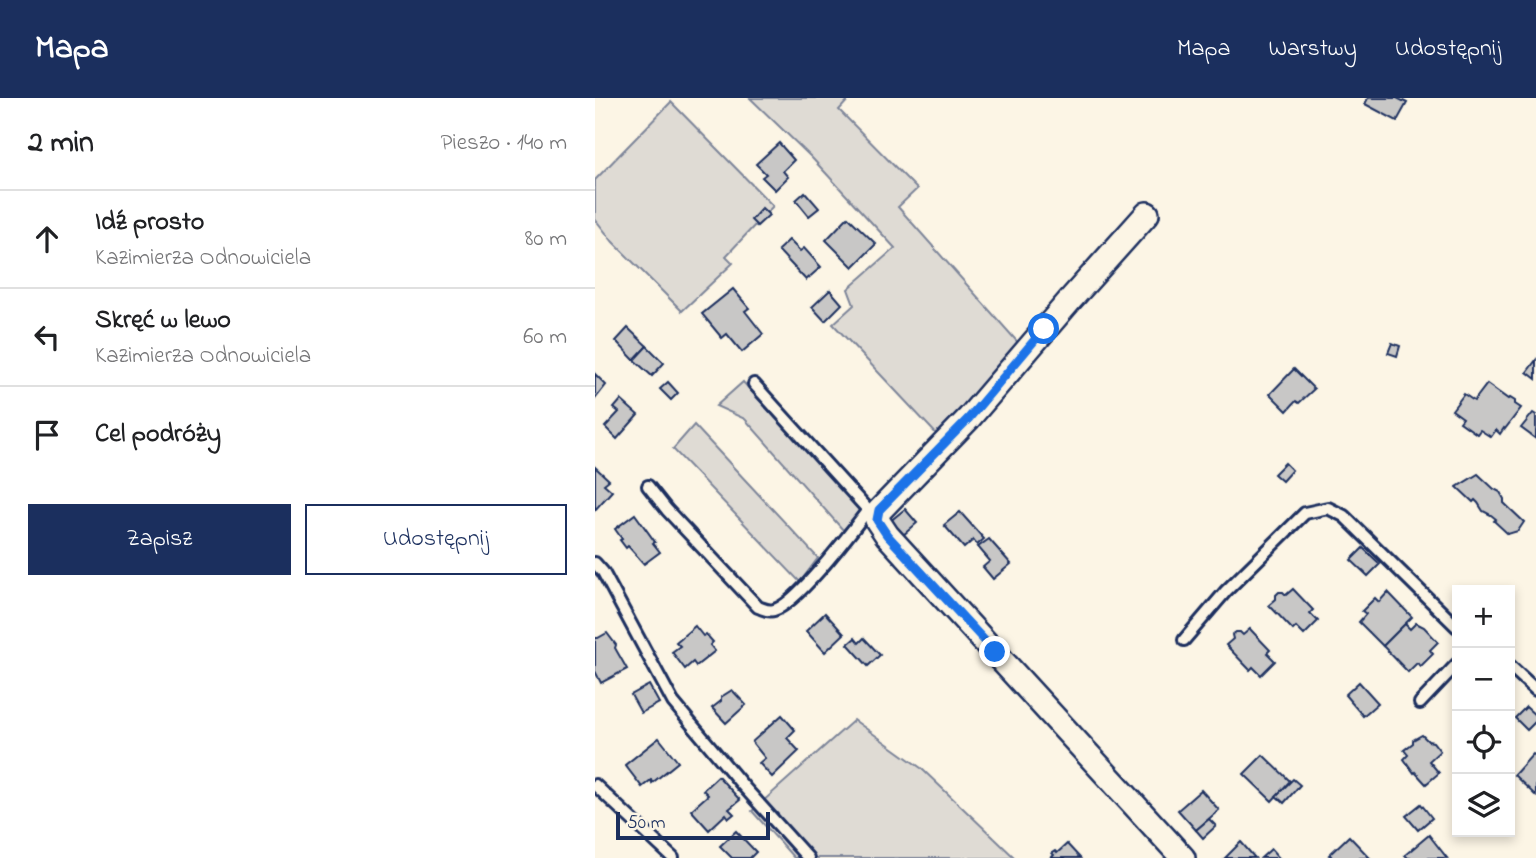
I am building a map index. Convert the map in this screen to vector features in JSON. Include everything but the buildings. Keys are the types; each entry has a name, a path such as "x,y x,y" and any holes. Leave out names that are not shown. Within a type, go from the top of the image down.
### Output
{"street":[{"path":"1147,214 1070,299 969,418 873,513 887,535 1182,858"}],"lane":[{"path":"648,486 758,607 772,611 787,604 873,513 754,384"},
{"path":"1184,640 1226,591 1305,513 1328,508 1344,516 1452,622"},
{"path":"595,563 603,572 673,702 744,787 809,858"},
{"path":"1420,703 1452,669"},
{"path":"1515,671 1536,690"},
{"path":"595,785 673,858"}],"shaded area":[{"path":"750,98 850,98 839,110 917,189 898,207 1022,347 941,439 833,324 854,305 848,289 895,248 811,157"},
{"path":"671,102 773,206 726,256 733,263 682,311 613,242 595,219 595,180"},
{"path":"743,382 862,511 843,530 745,419 716,406"},
{"path":"694,425 818,558 800,582 673,449"},
{"path":"854,720 921,768 1015,858 794,858 752,811"}],"route":[{"path":"995,652 887,535 877,520 879,510 969,418 1044,329"}]}
